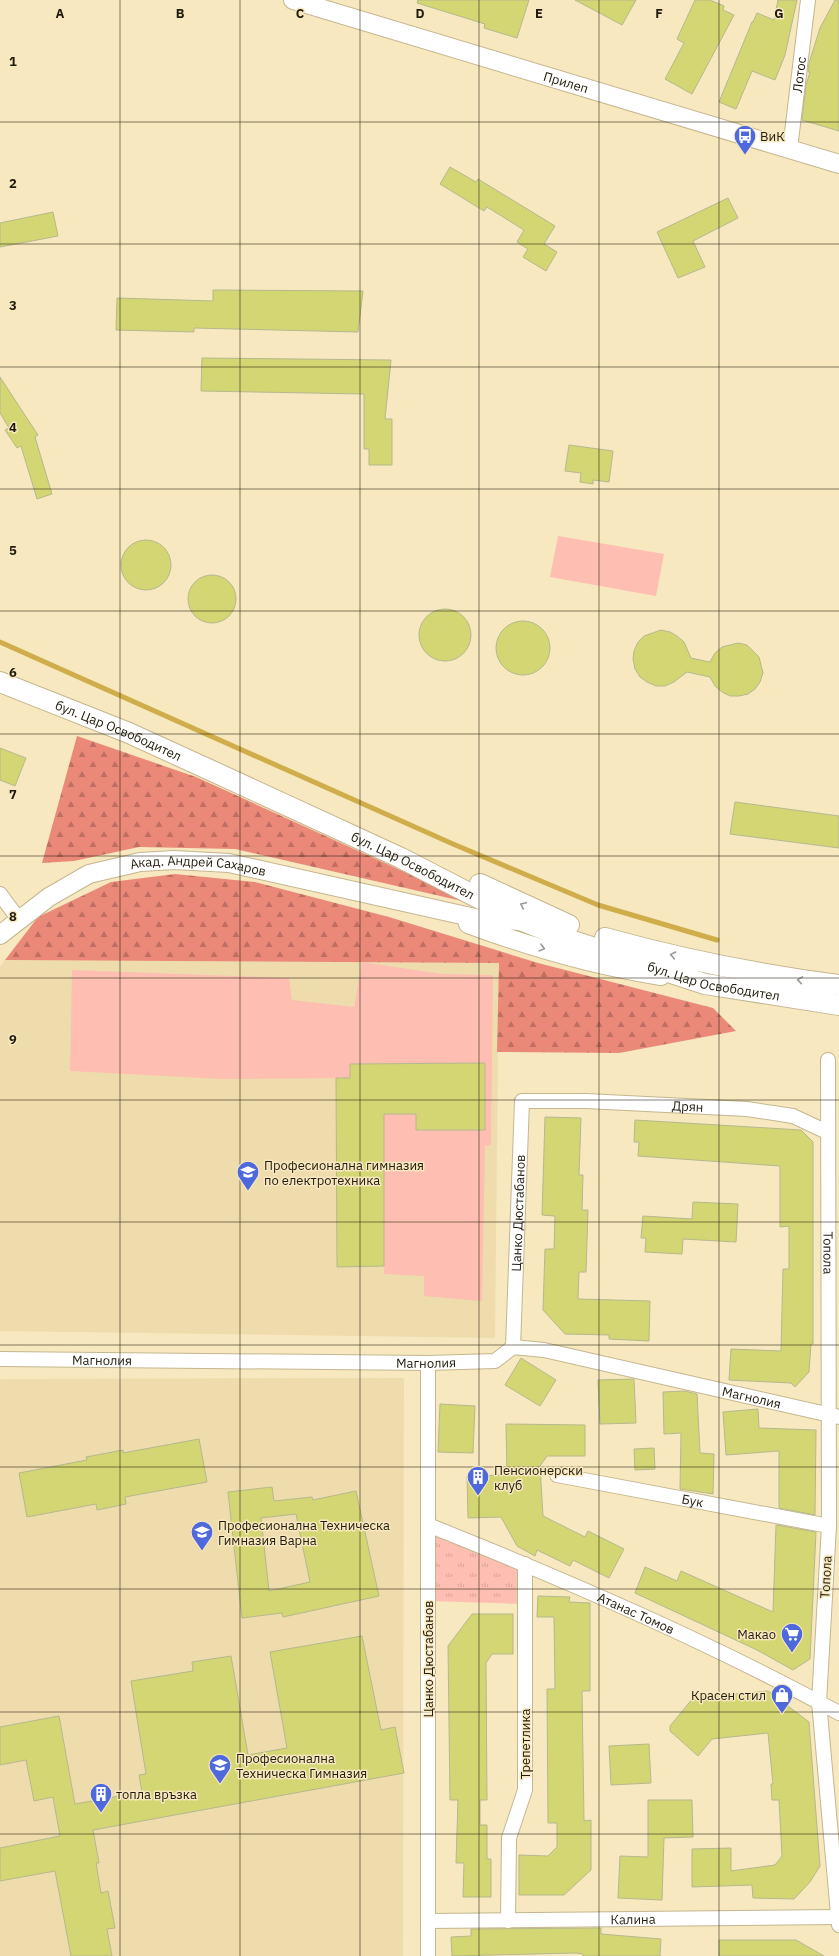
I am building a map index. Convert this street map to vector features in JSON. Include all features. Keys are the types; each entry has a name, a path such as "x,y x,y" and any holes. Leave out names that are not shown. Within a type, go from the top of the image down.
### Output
{"main road":[{"name":"бул. Цар Освободител","path":"0,670 108,712 558,921 605,938 650,950 770,975 839,985"},
{"name":"бул. Цар Освободител","path":"0,682 129,733 218,773 400,858 523,921 570,940 705,984 839,1005"}],"street":[{"name":"Прилеп","path":"293,0 839,164"},
{"name":"Лотос","path":"790,149 808,0"},
{"name":"Акад. Андрей Сахаров","path":"0,935 50,897 89,874 140,862 174,860 229,863 413,904"},
{"path":"0,894 19,920"},
{"path":"413,904 484,920 558,921"},
{"path":"413,904 501,936 606,966 705,984"},
{"name":"Топола","path":"828,1060 827,1132 834,1416 819,1702 839,1921"},
{"name":"Дрян","path":"544,1100 748,1109 793,1116 827,1132"},
{"name":"Цанко Дюстабанов","path":"513,1347 522,1101 544,1100"},
{"name":"Магнолия","path":"0,1359 428,1363 495,1361 513,1347 544,1350 834,1416"},
{"name":"Цанко Дюстабанов","path":"428,1363 428,1956"},
{"name":"Бук","path":"557,1475 829,1526"},
{"name":"Атанас Томов","path":"428,1526 525,1564 673,1630 839,1713"},
{"name":"Трепетлика","path":"508,1921 509,1838 525,1790 525,1564"},
{"name":"Калина","path":"428,1921 839,1921"}],"shaded area":[{"name":"Професионална гимназия по електротехника","path":"5,960 499,963 495,1338 0,1331 0,967"},
{"name":"Професионална Техническа Гимназия Варна","path":"404,1378 403,1956 0,1956 0,1379"}],"green space":[{"path":"558,536 664,554 656,596 550,577"},
{"path":"77,736 196,777 475,904 235,849 139,847 74,861 42,863"},
{"path":"175,874 255,882 389,917 538,963 713,1008 736,1031 619,1053 497,1052 499,963 5,960 38,917 111,882"},
{"path":"362,962 442,974 493,975 491,1145 485,1146 482,1301 424,1296 424,1276 384,1274 384,1114 416,1114 416,1130 485,1130 485,1063 350,1064 350,1078 222,1079 70,1071 72,970 289,978 292,1000 354,1007"},
{"path":"428,1525 525,1564 525,1604 428,1601"}],"building":[{"path":"418,0 529,0 517,38 484,28 485,24 417,3"},
{"path":"575,0 636,0 622,25"},
{"path":"695,0 710,0 724,6 723,10 734,15 692,94 665,79 684,43 677,39"},
{"path":"778,0 797,0 785,55 775,80 752,71 736,109 719,102 757,13 774,20"},
{"path":"835,0 839,0 839,131 802,120 806,85 810,72 808,72 809,63 820,28"},
{"path":"450,167 476,182 478,179 555,226 544,244 557,252 546,271 523,257 528,249 517,242 524,230 487,207 484,211 440,184"},
{"path":"728,198 738,218 693,241 705,267 678,278 657,232"},
{"path":"53,212 58,236 0,247 0,223"},
{"path":"213,290 363,291 358,332 194,328 194,332 116,330 117,298 213,301"},
{"path":"202,358 391,360 385,419 392,419 392,465 369,465 369,449 364,449 364,394 201,391"},
{"path":"0,377 38,435 35,437 52,494 37,499 21,446 17,448 5,430 9,428 0,413"},
{"path":"569,445 613,451 609,482 593,480 593,484 580,482 581,473 565,471"},
{"path":"146,540 156,542 164,547 169,555 171,565 169,575 164,583 156,588 146,590 136,588 128,583 123,575 121,565 123,555 128,547 136,542"},
{"path":"207,575 217,575 229,582 236,594 236,604 229,616 217,623 207,623 199,619 192,612 188,604 188,594 192,586 199,579"},
{"path":"440,609 450,609 464,616 471,630 471,640 464,654 450,661 440,661 430,657 423,650 419,640 419,630 423,620 430,613"},
{"path":"518,621 528,621 538,625 546,633 550,643 550,653 546,663 538,671 528,675 518,675 508,671 500,663 496,653 496,643 500,633 508,625"},
{"path":"661,630 670,632 684,642 691,658 710,662 715,653 722,647 738,643 747,645 759,657 763,673 760,682 755,689 748,694 730,696 715,686 710,677 687,672 674,682 665,686 656,686 647,682 640,677 635,669 633,659 634,651 638,642 644,636"},
{"path":"0,748 26,758 15,786 0,780"},
{"path":"735,802 839,816 839,848 730,834"},
{"path":"485,1063 485,1130 416,1130 416,1114 384,1114 384,1266 337,1267 336,1078 350,1078 350,1064"},
{"path":"545,1117 581,1118 579,1175 583,1175 582,1210 588,1210 586,1272 579,1272 578,1299 650,1301 649,1341 609,1339 609,1335 565,1334 543,1310 545,1249 554,1249 555,1216 542,1215"},
{"path":"635,1120 801,1130 813,1142 813,1344 811,1344 809,1372 795,1387 791,1383 729,1380 731,1349 781,1351 783,1269 789,1269 789,1226 780,1227 780,1166 638,1156 639,1142 634,1142"},
{"path":"693,1202 738,1204 736,1242 683,1239 682,1254 645,1252 646,1238 641,1238 643,1216 692,1219"},
{"path":"521,1358 556,1380 540,1406 505,1385"},
{"path":"634,1379 636,1423 600,1424 598,1380"},
{"path":"685,1391 697,1394 700,1453 714,1454 713,1494 680,1489 681,1433 664,1434 663,1392"},
{"path":"440,1404 475,1406 473,1453 438,1452"},
{"path":"758,1409 759,1428 816,1430 815,1515 779,1508 779,1451 726,1455 723,1412"},
{"path":"506,1424 585,1425 585,1456 547,1456 540,1466 543,1516 585,1537 588,1531 624,1549 609,1578 573,1560 570,1566 537,1550 535,1556 517,1546 501,1517 468,1518 467,1476 507,1475"},
{"path":"199,1439 207,1482 125,1497 126,1504 97,1510 96,1504 27,1517 19,1473 87,1460 86,1457 123,1450 123,1453"},
{"path":"654,1448 655,1469 635,1470 634,1449"},
{"path":"272,1487 274,1501 312,1497 313,1500 356,1491 379,1596 283,1617 282,1613 242,1618 228,1492","holes":["296,1514 310,1582 269,1591 261,1518"]},
{"path":"776,1525 816,1532 810,1659 793,1670 757,1650 635,1593 645,1567 677,1581 681,1571 773,1612"},
{"path":"538,1596 570,1597 569,1602 590,1603 590,1691 582,1691 584,1821 591,1820 591,1870 564,1895 519,1895 519,1855 548,1856 557,1847 557,1823 548,1823 547,1689 555,1689 554,1617 537,1617"},
{"path":"472,1614 513,1614 513,1654 492,1654 486,1663 487,1800 480,1800 480,1825 487,1825 487,1859 491,1859 491,1897 463,1897 464,1863 456,1863 458,1800 450,1800 448,1646"},
{"path":"362,1636 381,1730 395,1727 404,1773 93,1830 99,1863 96,1863 101,1893 108,1891 115,1928 107,1929 112,1956 71,1956 55,1871 0,1881 0,1848 60,1836 53,1797 34,1801 26,1760 0,1765 0,1727 59,1716 75,1804 142,1792 139,1775 146,1774 131,1681 193,1671 192,1662 231,1656 248,1755 287,1748 270,1652"},
{"path":"768,1691 809,1722 820,1866 810,1882 794,1899 753,1898 752,1885 692,1887 692,1849 731,1848 731,1871 775,1865 782,1856 779,1800 772,1800 771,1784 773,1784 768,1733 712,1739 698,1756 670,1731 670,1726 693,1698"},
{"path":"649,1744 651,1783 611,1785 609,1746"},
{"path":"648,1800 692,1800 693,1837 664,1838 662,1900 618,1898 620,1856 648,1857"},
{"path":"601,1928 601,1934 661,1939 660,1956 583,1956 583,1954 575,1953 452,1956 451,1937 471,1936 471,1929"},
{"path":"719,1940 796,1940 824,1956 719,1956"}],"waterway":[{"path":"0,642 453,844 598,905 717,940"}],"place":[{"name":"ВиК","path":"745,156"},
{"name":"Професионална гимназия по електротехника","path":"248,1192"},
{"name":"Пенсионерски клуб","path":"478,1496"},
{"name":"Професионална Техническа Гимназия Варна","path":"202,1552"},
{"name":"Макао","path":"792,1654"},
{"name":"Красен стил","path":"782,1714"},
{"name":"Професионална Техническа Гимназия","path":"220,1784"},
{"name":"топла връзка","path":"101,1814"}]}
